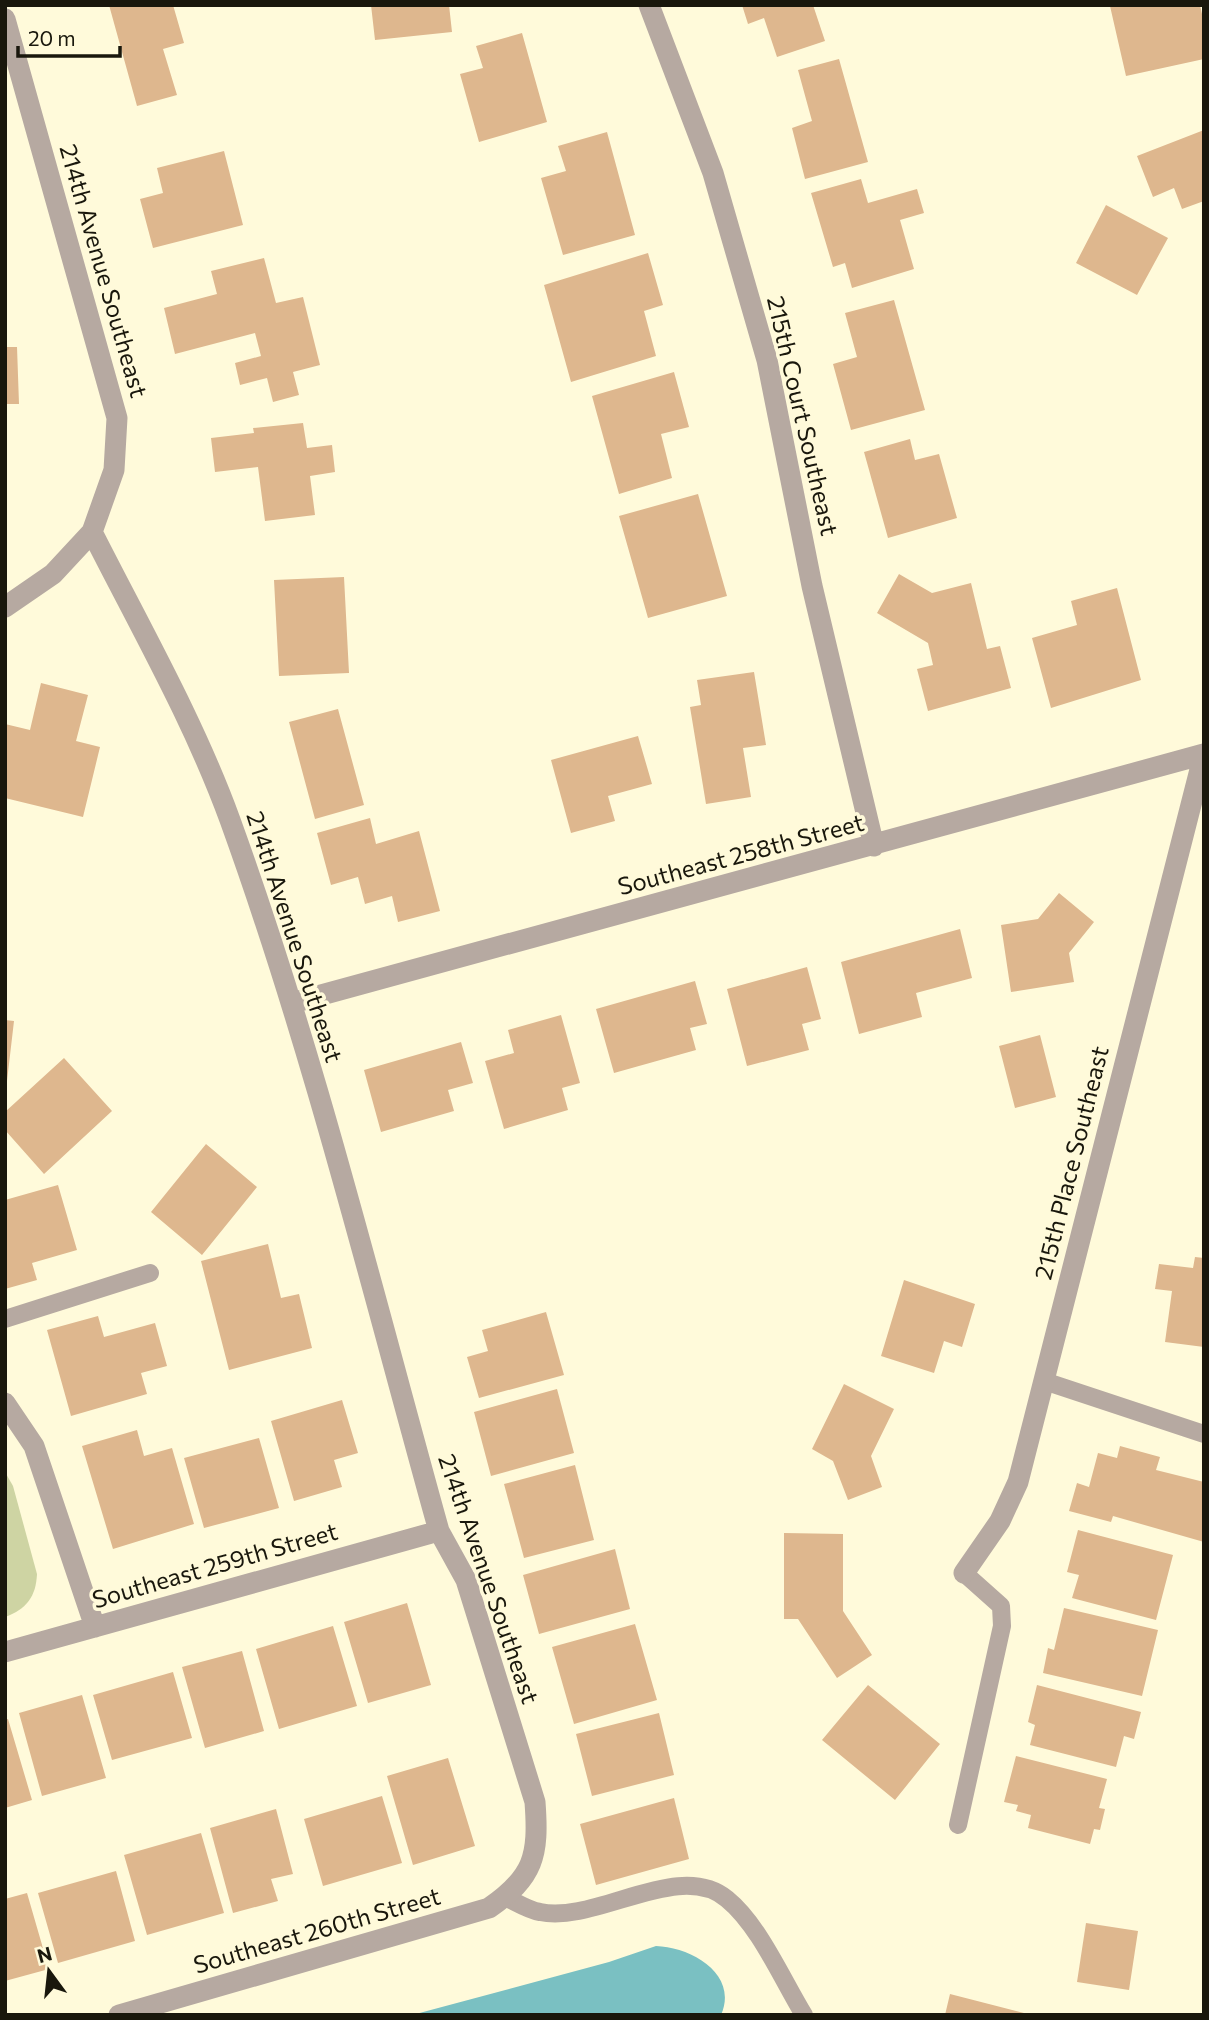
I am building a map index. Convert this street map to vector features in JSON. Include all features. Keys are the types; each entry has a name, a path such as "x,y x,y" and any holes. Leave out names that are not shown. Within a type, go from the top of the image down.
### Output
{"street":[{"name":"215th Court Southeast","path":"649,5 713,173 766,360 812,586 874,846"},
{"name":"214th Avenue Southeast","path":"5,19 117,418 114,470 92,532 205,756 230,820 292,1003 439,1531 466,1580 535,1802 538,1839 523,1883"},
{"path":"5,607 53,574 92,532"},
{"name":"Southeast 258th Street","path":"292,1003 1204,754"},
{"name":"215th Place Southeast","path":"964,1573 1000,1521 1018,1482 1204,754"},
{"path":"5,1403 34,1446 94,1627"},
{"name":"Southeast 259th Street","path":"5,1652 439,1531"},
{"name":"Southeast 260th Street","path":"119,2015 489,1909 523,1883"}],"lane":[{"path":"5,1319 150,1273"},
{"path":"1044,1381 1204,1434"},
{"path":"958,1825 1003,1626 1000,1606 964,1573"},
{"path":"505,1897 540,1912 583,1911 674,1886 705,1887 726,1898 749,1924 804,2015"}],"green space":[{"path":"5,1472 13,1486 37,1574 35,1589 29,1601 5,1617"}],"water":[{"path":"656,1946 683,1951 697,1957 718,1975 725,2000 721,2015 412,2015 609,1962"}],"building":[{"path":"109,5 173,5 184,43 163,49 177,95 137,106"},
{"path":"371,5 449,5 452,32 375,40"},
{"path":"742,5 813,5 825,41 777,57 764,18 748,24"},
{"path":"1200,5 1204,23 1204,59 1126,76 1110,6"},
{"path":"522,33 547,122 479,142 460,74 483,68 476,46"},
{"path":"839,59 868,162 805,179 792,128 812,121 798,70"},
{"path":"1204,130 1204,201 1182,209 1174,188 1153,197 1137,156"},
{"path":"607,132 635,235 563,255 541,178 566,171 558,146"},
{"path":"224,151 243,225 153,248 140,199 163,193 157,168"},
{"path":"861,179 868,203 917,189 924,213 900,220 914,269 852,288 845,263 833,267 811,193"},
{"path":"1106,205 1168,238 1137,295 1076,263"},
{"path":"648,253 663,305 644,311 656,356 571,382 544,285"},
{"path":"264,258 276,303 303,297 320,365 293,372 299,395 273,402 267,378 240,385 235,363 261,356 255,333 175,354 164,308 217,294 211,271"},
{"path":"894,300 925,410 851,430 833,364 857,357 845,313"},
{"path":"5,347 17,347 19,404 5,404"},
{"path":"674,372 689,427 661,434 672,478 619,494 592,396"},
{"path":"303,423 307,448 332,445 335,472 310,476 315,515 265,521 258,467 215,472 211,438 254,433 253,428"},
{"path":"910,439 915,460 939,454 957,518 888,538 864,452"},
{"path":"698,494 727,596 648,618 619,516"},
{"path":"899,574 932,593 971,583 987,649 1000,646 1011,688 928,711 917,669 933,665 928,643 877,613"},
{"path":"344,577 349,673 279,676 274,580"},
{"path":"1117,588 1141,680 1051,708 1032,638 1077,625 1071,601"},
{"path":"754,672 766,745 743,748 751,797 706,804 690,707 701,705 697,680"},
{"path":"41,683 88,695 76,741 100,747 83,817 5,798 5,724 30,730"},
{"path":"338,709 364,805 315,819 289,722"},
{"path":"638,736 652,784 608,796 615,821 571,833 551,760"},
{"path":"370,818 376,844 419,831 440,911 398,922 392,896 365,904 358,877 331,885 317,833"},
{"path":"1059,893 1094,922 1069,953 1074,982 1011,992 1001,925 1038,919"},
{"path":"960,929 972,978 916,993 922,1017 859,1034 841,962"},
{"path":"807,967 821,1019 802,1024 809,1050 747,1066 727,989"},
{"path":"695,981 707,1024 690,1028 696,1050 614,1073 596,1009"},
{"path":"561,1015 580,1083 562,1088 568,1110 504,1129 485,1061 514,1053 508,1030"},
{"path":"5,1020 14,1021 7,1081 5,1081"},
{"path":"1040,1035 1056,1097 1015,1108 999,1046"},
{"path":"461,1042 473,1083 448,1090 454,1111 381,1132 364,1070"},
{"path":"64,1058 112,1111 44,1174 5,1130 5,1112"},
{"path":"206,1144 257,1187 202,1255 151,1212"},
{"path":"58,1185 77,1250 32,1263 37,1280 5,1289 5,1200"},
{"path":"268,1244 281,1298 299,1294 312,1348 229,1370 201,1261"},
{"path":"1195,1257 1204,1258 1204,1347 1165,1342 1172,1291 1155,1289 1159,1264 1193,1268"},
{"path":"904,1280 975,1304 962,1347 944,1341 934,1373 881,1356"},
{"path":"546,1312 564,1375 479,1398 467,1357 488,1351 482,1330"},
{"path":"98,1316 104,1337 155,1323 167,1366 141,1373 147,1394 71,1416 47,1330"},
{"path":"844,1384 894,1409 871,1456 882,1487 848,1500 833,1461 812,1449"},
{"path":"557,1389 574,1453 491,1476 474,1412"},
{"path":"342,1400 358,1453 334,1460 342,1487 294,1501 271,1421"},
{"path":"137,1430 144,1456 172,1448 194,1524 113,1549 82,1446"},
{"path":"259,1438 279,1508 204,1528 184,1458"},
{"path":"1120,1446 1160,1457 1156,1470 1204,1482 1204,1542 1113,1516 1111,1522 1069,1511 1077,1483 1089,1487 1098,1453 1117,1458"},
{"path":"575,1465 594,1540 524,1558 504,1484"},
{"path":"1078,1530 1173,1555 1156,1620 1072,1598 1079,1575 1067,1572"},
{"path":"784,1533 843,1534 843,1611 872,1655 837,1678 798,1619 784,1619"},
{"path":"615,1549 630,1609 539,1634 523,1575"},
{"path":"407,1603 431,1685 368,1703 344,1622"},
{"path":"1064,1608 1158,1630 1142,1696 1043,1673 1048,1648 1054,1650"},
{"path":"635,1624 657,1700 574,1724 552,1647"},
{"path":"333,1626 357,1706 279,1729 256,1649"},
{"path":"242,1651 264,1731 205,1748 182,1667"},
{"path":"173,1672 192,1738 112,1760 93,1695"},
{"path":"868,1685 940,1744 895,1800 822,1740"},
{"path":"1037,1685 1141,1712 1134,1739 1124,1736 1116,1767 1030,1745 1035,1725 1028,1722"},
{"path":"82,1695 106,1778 42,1796 19,1713"},
{"path":"659,1713 674,1775 592,1796 576,1734"},
{"path":"8,1719 32,1800 5,1808 5,1720"},
{"path":"1016,1756 1107,1779 1099,1808 1105,1809 1100,1830 1094,1829 1090,1844 1028,1828 1031,1815 1016,1811 1018,1805 1004,1802"},
{"path":"448,1758 475,1846 413,1865 387,1776"},
{"path":"382,1796 402,1863 323,1886 304,1819"},
{"path":"674,1798 689,1859 596,1885 580,1824"},
{"path":"276,1809 293,1874 271,1879 278,1901 233,1913 210,1828"},
{"path":"201,1833 224,1913 147,1935 124,1855"},
{"path":"116,1871 135,1941 58,1963 38,1893"},
{"path":"27,1893 49,1969 5,1981 5,1899"},
{"path":"1086,1923 1138,1931 1129,1990 1077,1982"},
{"path":"950,1994 1028,2014 1028,2015 945,2015"}]}
